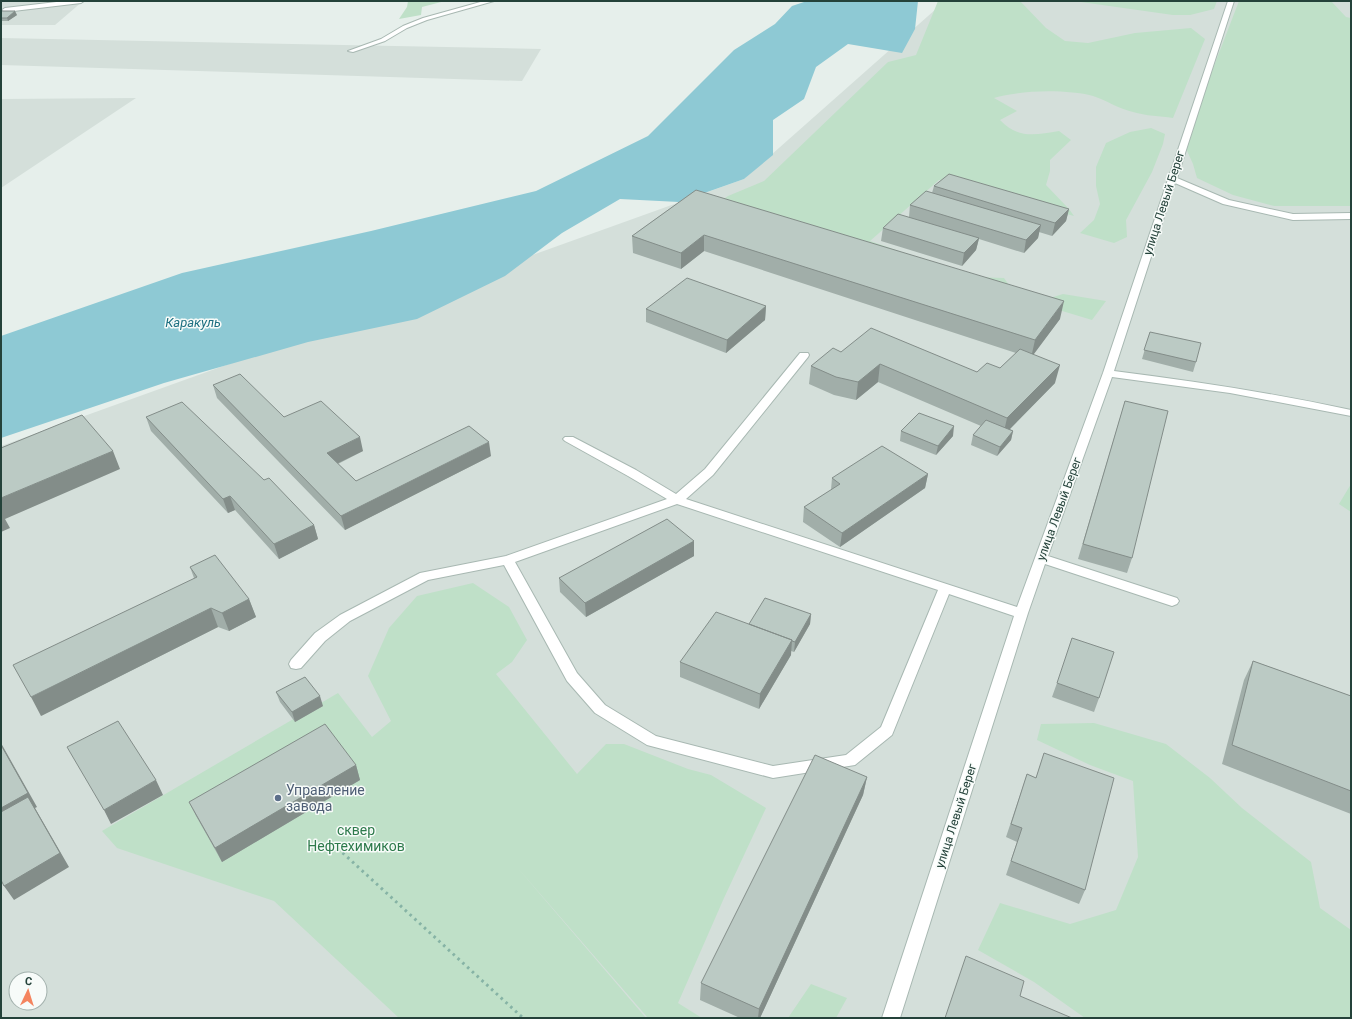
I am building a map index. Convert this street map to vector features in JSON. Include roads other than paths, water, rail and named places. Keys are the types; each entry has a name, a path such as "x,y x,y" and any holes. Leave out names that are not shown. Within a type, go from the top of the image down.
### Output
{"street":[{"path":"5,10 81,1"},
{"path":"350,51 384,40 425,19 491,1"},
{"name":"улица Левый Берег","path":"891,1018 1021,613 1108,373 1231,1"},
{"path":"1172,179 1226,202 1293,217 1351,216"},
{"path":"296,664 320,637 346,618 425,576 508,560 677,500 709,472 804,355"},
{"path":"1108,373 1185,383 1320,406 1351,413"},
{"path":"569,439 632,473 677,500 1021,613"},
{"path":"1041,558 1172,601"},
{"path":"508,560 572,677 600,709 652,741 774,772 850,761 886,731 945,589"}],"water":[{"name":"Каракуль","path":"807,1 918,1 915,29 902,53 848,44 816,67 804,99 773,120 773,155 744,179 679,202 620,199 562,233 505,276 417,319 308,342 164,383 1,438 1,336 182,273 371,231 536,191 648,136 734,50 775,24 792,6"}],"place":[{"name":"Управление завода","path":"278,798"}],"park label":[{"name":"сквер Нефтехимиков","path":"356,838"}]}
